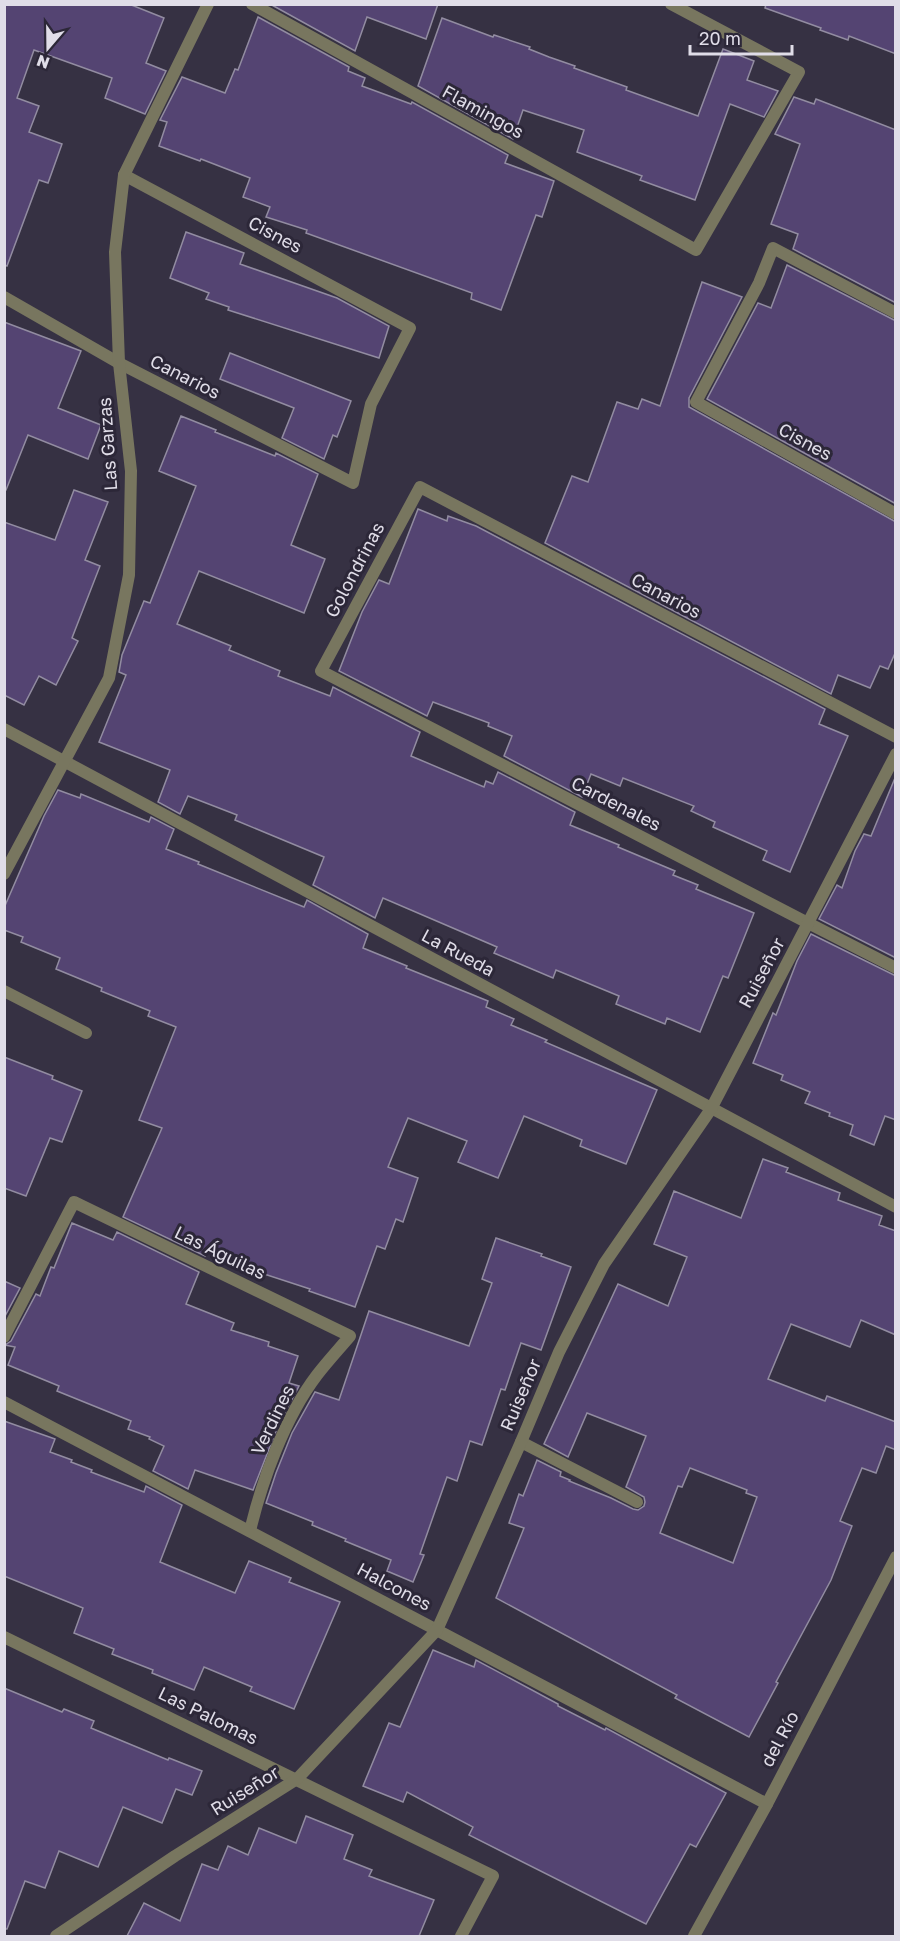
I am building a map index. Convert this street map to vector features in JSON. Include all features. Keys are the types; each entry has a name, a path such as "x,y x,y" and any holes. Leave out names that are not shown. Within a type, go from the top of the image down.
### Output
{"street":[{"name":"Las Garzas","path":"4,874 109,678 129,575 131,471 119,363 115,252 124,175 208,4"},
{"name":"Flamingos","path":"252,4 696,250 799,72 671,4"},
{"name":"Cisnes","path":"124,175 410,328 371,404 353,483"},
{"name":"Cisnes","path":"896,313 773,248 759,283 696,402 896,514"},
{"name":"Canarios","path":"4,297 119,363 353,483"},
{"name":"Canarios","path":"420,487 896,736"},
{"name":"Golondrinas","path":"321,671 420,487"},
{"name":"Cardenales","path":"321,671 896,968"},
{"name":"La Rueda","path":"4,729 896,1207"},
{"name":"Ruiseñor","path":"56,1936 175,1856 297,1779 437,1630 559,1352 604,1264 711,1109 896,754"},
{"path":"4,992 86,1033"},
{"name":"Las Águilas","path":"4,1337 74,1202 350,1336"},
{"name":"Verdines","path":"250,1531 260,1493 288,1425 316,1377 350,1336"},
{"name":"Halcones","path":"4,1402 767,1804"},
{"path":"521,1442 637,1502"},
{"name":"del Río","path":"694,1936 767,1804 896,1557"},
{"name":"Las Palomas","path":"4,1637 493,1876 461,1936"}],"building":[{"path":"4,4 129,4 164,18 146,63 166,71 145,114 105,98 112,78 34,50 17,98 39,106 29,132 62,144 48,183 39,180 7,266 4,265"},
{"path":"270,4 438,4 426,39 367,17 355,51"},
{"path":"766,4 896,4 896,54 849,36 848,40 820,30 821,28 765,8"},
{"path":"258,17 349,67 348,71 365,78 362,86 411,104 412,102 508,155 505,163 554,181 542,217 536,215 501,310 471,299 472,293 306,233 307,230 266,217 270,207 243,197 250,178 159,146 167,122 160,120 182,77 225,93 235,69 238,70"},
{"path":"442,18 493,37 494,35 530,47 529,49 575,66 574,68 627,87 626,90 698,116 723,49 754,61 747,80 778,91 764,117 730,104 695,200 640,180 642,176 577,152 584,130 523,110 513,139 418,86"},
{"path":"794,97 814,104 816,99 896,130 896,303 793,249 798,234 771,224 800,144 775,134"},
{"path":"186,232 244,253 240,264 337,298 389,326 379,358 228,310 229,307 206,299 209,293 170,278"},
{"path":"787,265 896,321 896,504 707,399 758,303 771,308"},
{"path":"702,282 742,297 689,398 689,407 896,522 896,651 888,669 880,666 870,688 838,675 831,694 545,543 572,476 588,482 617,402 638,409 642,399 660,406"},
{"path":"4,322 81,351 58,408 101,425 88,459 28,435 6,490 4,490"},
{"path":"230,353 351,401 337,437 333,435 324,459 282,438 294,408 220,379"},
{"path":"181,416 275,456 276,453 318,474 291,545 325,559 304,613 199,571 177,624 231,646 229,650 280,671 278,676 330,696 333,687 420,732 411,756 484,787 486,781 493,784 498,772 575,812 570,825 675,871 673,875 698,885 696,889 754,913 728,978 723,976 700,1032 667,1018 665,1024 616,1004 619,996 556,970 553,978 494,953 497,947 383,898 375,918 313,885 324,857 235,820 237,815 188,796 180,814 158,802 170,770 99,742 126,675 119,672 122,655 144,601 150,603 196,486 159,471"},
{"path":"74,490 108,502 85,560 100,566 72,638 78,641 56,685 39,676 24,705 4,695 4,522 55,540"},
{"path":"418,509 447,521 448,516 476,526 825,709 819,724 848,736 790,872 763,860 767,851 713,827 715,822 691,811 694,806 623,778 620,786 591,774 582,797 504,756 512,736 488,726 489,723 433,702 427,716 339,671 362,612 379,580 389,584"},
{"path":"895,778 896,958 819,919 837,885 842,888 855,851 864,834 871,836"},
{"path":"58,790 80,798 81,794 149,822 151,817 174,829 166,849 304,907 307,900 368,934 363,948 488,1001 486,1007 514,1019 511,1025 657,1090 626,1164 580,1146 582,1140 524,1116 498,1178 458,1162 467,1141 408,1118 388,1167 418,1178 403,1222 396,1219 385,1249 377,1246 355,1307 252,1270 207,1251 205,1256 123,1217 162,1128 139,1120 176,1027 148,1016 150,1011 56,969 60,958 21,942 23,937 4,930 4,908 44,816"},
{"path":"811,934 896,976 896,1120 885,1116 874,1145 850,1135 853,1125 829,1116 830,1113 805,1103 810,1092 781,1080 783,1075 753,1063 773,1013 776,1015 797,961"},
{"path":"4,1057 53,1076 52,1079 82,1091 62,1142 50,1138 26,1196 4,1188"},
{"path":"763,1159 788,1168 786,1172 840,1193 838,1200 882,1216 879,1225 896,1231 896,1335 861,1320 850,1347 791,1324 768,1379 825,1401 827,1396 896,1422 896,1450 886,1446 876,1473 862,1468 840,1521 852,1526 831,1580 749,1737 675,1698 677,1695 496,1598 524,1528 509,1523 519,1494 523,1496 537,1460 561,1472 560,1476 569,1481 633,1509 638,1510 644,1506 644,1497 626,1487 646,1436 587,1413 568,1457 544,1444 618,1284 668,1306 687,1257 654,1244 674,1191 741,1218","holes":["690,1468 747,1490 746,1493 757,1497 733,1563 660,1533 678,1486 682,1487"]},
{"path":"72,1223 113,1240 117,1232 199,1272 186,1304 234,1323 231,1330 269,1342 268,1346 298,1356 289,1383 299,1386 278,1426 253,1490 195,1470 188,1489 153,1471 164,1446 149,1439 150,1437 128,1429 131,1421 57,1391 59,1386 8,1365 15,1347 5,1345 11,1341 36,1294 40,1296"},
{"path":"496,1238 571,1267 541,1350 521,1343 505,1390 501,1389 482,1445 470,1441 457,1481 447,1477 420,1554 424,1555 413,1582 387,1571 391,1560 312,1525 313,1522 266,1503 292,1433 315,1392 339,1400 369,1311 469,1346 492,1283 482,1279"},
{"path":"4,1281 20,1288 4,1318"},
{"path":"4,1421 55,1439 50,1452 72,1460 71,1462 92,1470 91,1472 144,1492 146,1486 182,1505 160,1562 235,1593 249,1561 291,1578 289,1582 340,1602 294,1709 250,1691 252,1687 204,1667 194,1690 152,1673 153,1670 112,1654 114,1649 74,1633 83,1608 4,1576"},
{"path":"433,1650 474,1667 476,1660 558,1706 605,1730 606,1728 726,1793 696,1847 690,1844 646,1924 469,1835 473,1827 407,1792 403,1802 363,1786 389,1723 400,1727"},
{"path":"4,1688 62,1712 64,1709 94,1721 91,1728 168,1760 169,1758 202,1771 192,1795 176,1789 162,1823 123,1807 98,1867 59,1851 45,1888 25,1881 7,1929 4,1929"},
{"path":"306,1816 353,1835 344,1859 372,1870 369,1876 434,1900 419,1936 127,1936 144,1903 180,1921 202,1864 218,1870 228,1846 248,1855 259,1828 296,1843"}]}
